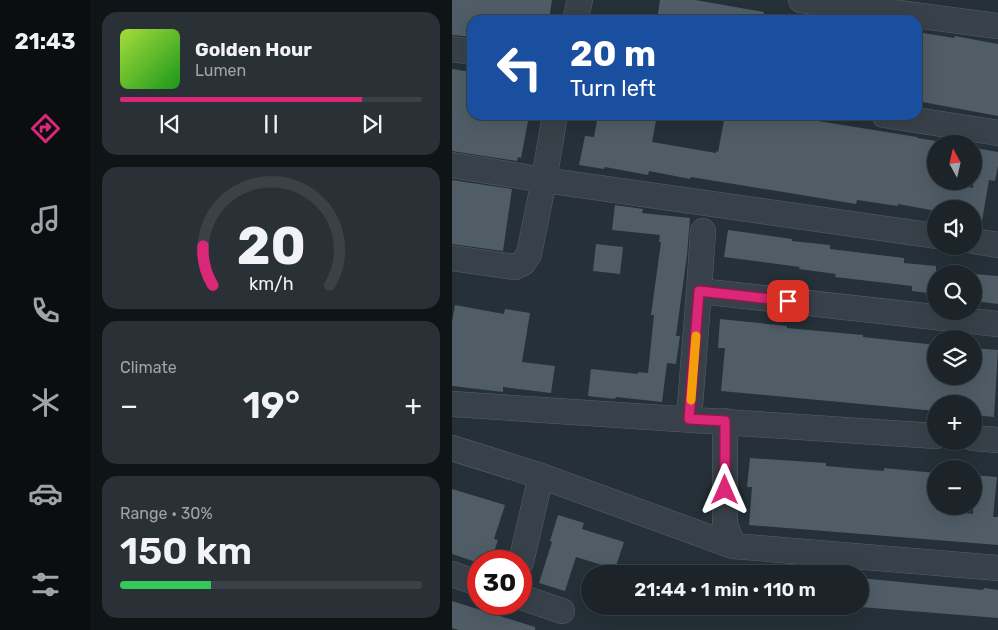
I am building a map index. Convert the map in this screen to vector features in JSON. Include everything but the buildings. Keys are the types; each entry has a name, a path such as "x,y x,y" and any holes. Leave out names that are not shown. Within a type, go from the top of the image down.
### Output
{"street":[{"path":"576,15 580,0"},
{"path":"800,0 914,15"},
{"path":"922,16 998,26"},
{"path":"452,49 467,51"},
{"path":"452,258 515,267 523,263 529,254 554,120"},
{"path":"916,120 998,133"},
{"path":"452,165 927,235"},
{"path":"689,419 703,231"},
{"path":"982,242 998,245"},
{"path":"699,291 998,324"},
{"path":"452,404 927,435"},
{"path":"725,421 725,524 733,546"},
{"path":"982,439 998,440"},
{"path":"452,448 541,476 733,546 998,568"},
{"path":"524,550 541,476"},
{"path":"452,574 467,579"},
{"path":"532,600 562,610"}],"slow traffic":[{"path":"691,400 696,336"}],"route":[{"path":"725,490 725,421 689,419 699,291 788,301"}]}
